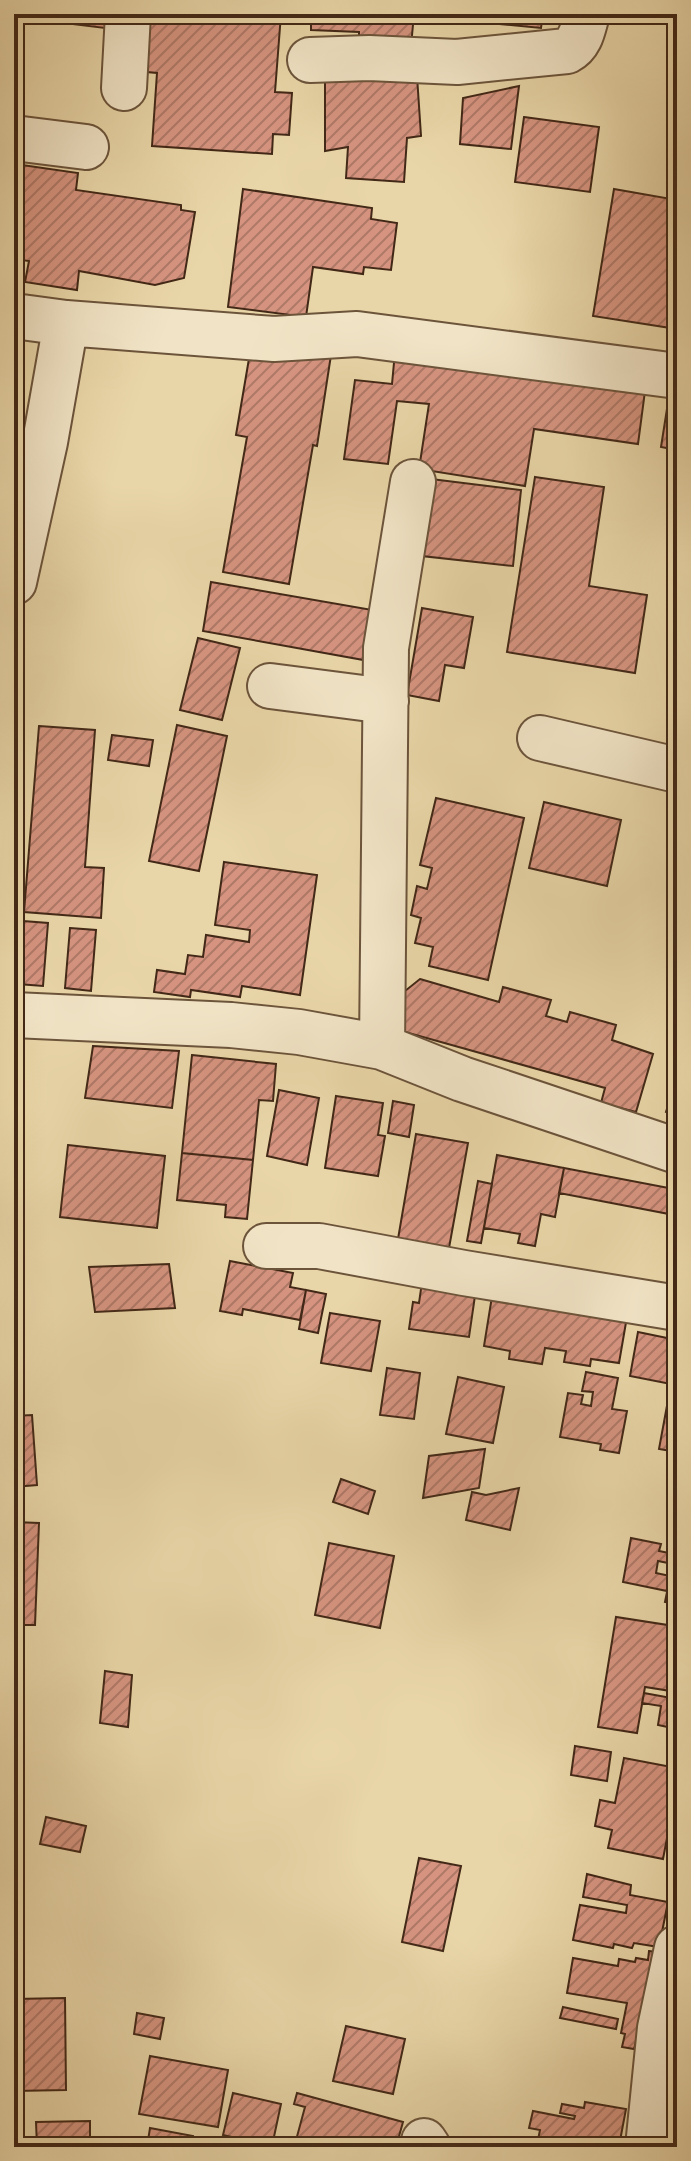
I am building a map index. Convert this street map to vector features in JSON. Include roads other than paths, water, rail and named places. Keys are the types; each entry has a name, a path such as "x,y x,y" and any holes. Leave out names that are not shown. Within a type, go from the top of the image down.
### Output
{"street":[{"path":"124,88 128,14"},
{"path":"310,60 369,58 457,62 567,51 579,39 587,14"},
{"path":"14,138 86,147"},
{"path":"14,316 274,339 357,334 677,376"},
{"path":"14,582 45,442 66,323"},
{"path":"382,1047 386,648 413,482"},
{"path":"270,686 386,701"},
{"path":"540,738 677,770"},
{"path":"14,1015 231,1025 299,1032 382,1047 462,1079 677,1151"},
{"path":"266,1246 319,1246 677,1308"},
{"path":"648,2147 660,2028 677,1948"}]}
